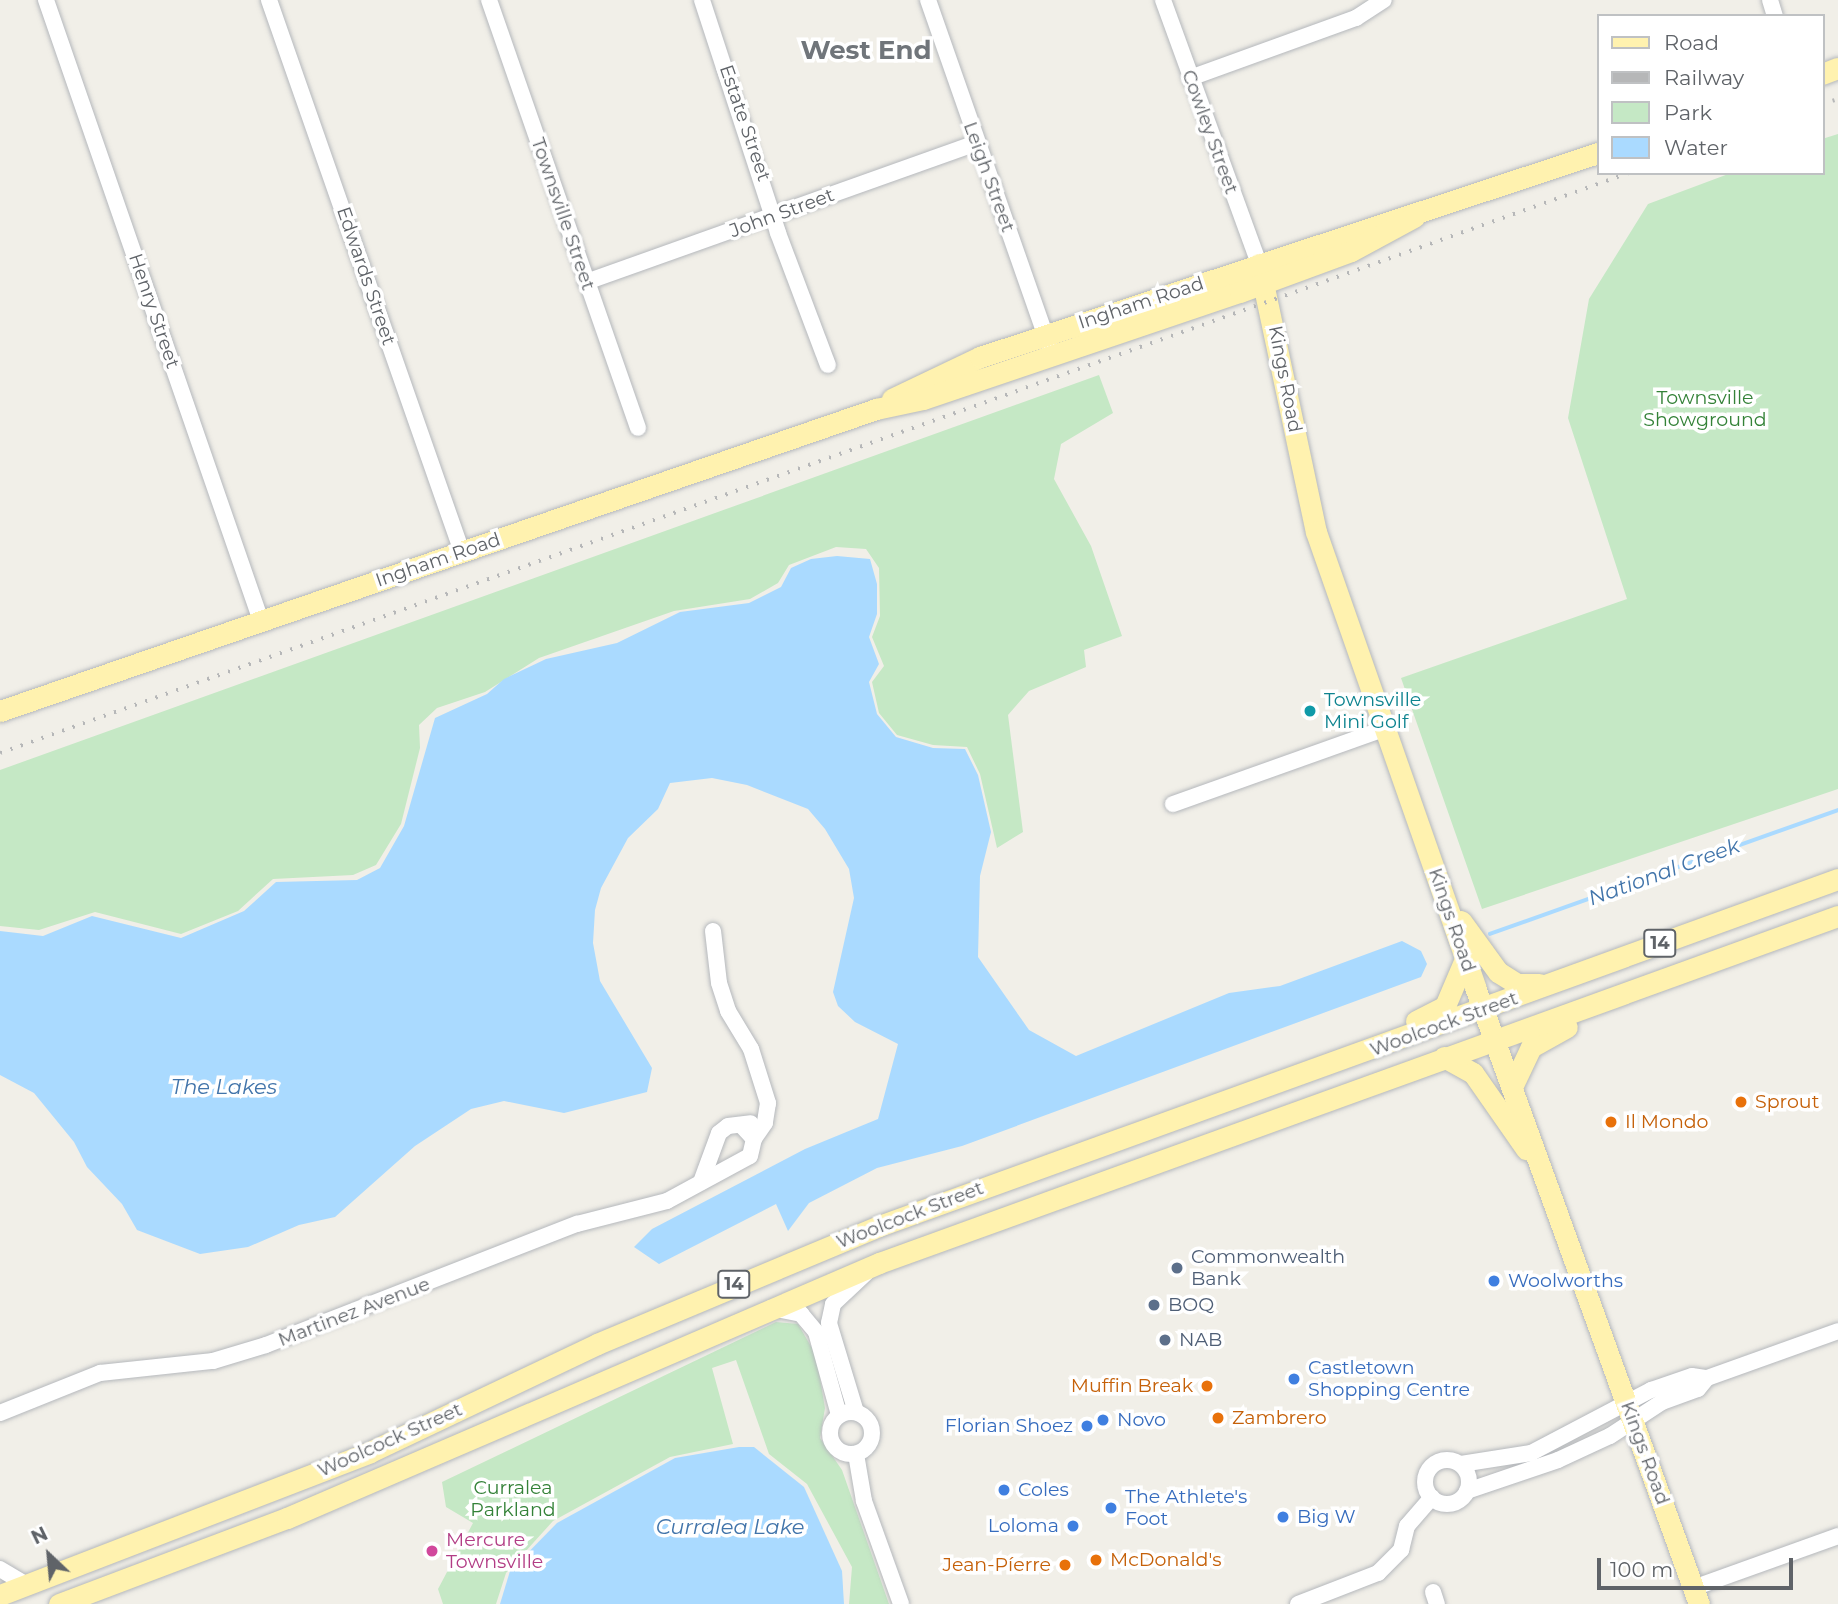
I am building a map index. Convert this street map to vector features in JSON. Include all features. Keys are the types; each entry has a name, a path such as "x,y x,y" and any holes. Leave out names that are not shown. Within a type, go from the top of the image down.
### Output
{"main road":[{"name":"Ingham Road","path":"0,711 876,409 956,366 1049,344 1262,274 1351,251 1414,217 1596,154"},
{"name":"Kings Road","path":"1262,274 1316,532 1465,958 1696,1596"},
{"name":"Woolcock Street","path":"0,1595 370,1452 597,1344 866,1231 1302,1076 1838,879"},
{"path":"1445,900 1498,972 1517,984 1550,983"},
{"path":"1512,1087 1526,1054 1552,1032 1768,954 1838,916"},
{"name":"Woolcock Street","path":"59,1604 287,1518 766,1308 879,1263 1838,916"},
{"path":"1302,1076 1379,1035 1439,1012 1451,996 1465,958"},
{"path":"1444,1057 1473,1073 1545,1177"}],"street":[{"name":"Henry Street","path":"46,0 261,621"},
{"name":"Edwards Street","path":"269,0 462,552"},
{"name":"Townsville Street","path":"489,0 638,428"},
{"name":"Estate Street","path":"702,0 828,365"},
{"name":"Leigh Street","path":"928,0 1049,344"},
{"name":"Cowley Street","path":"1163,0 1262,274"},
{"path":"1190,78 1356,18 1384,0"},
{"name":"John Street","path":"586,282 977,143"},
{"path":"1173,804 1386,728"},
{"path":"713,931 719,983 764,1085 766,1114 762,1131 754,1139 750,1156 739,1163 726,1161 716,1146"},
{"path":"701,1182 723,1129 741,1125 766,1114"},
{"path":"741,1125 754,1139"},
{"name":"Martinez Avenue","path":"0,1413 100,1373 214,1361 266,1345 577,1224 667,1201 739,1163"},
{"path":"856,1412 839,1415 830,1427 831,1442 841,1452 856,1454 867,1447 872,1435 870,1423 856,1412 832,1342 830,1315 842,1294 879,1263"},
{"path":"766,1308 801,1314 816,1332 839,1415"},
{"path":"1630,1412 1531,1453 1461,1464 1447,1459 1428,1469 1425,1484 1432,1497 1451,1503 1467,1491 1536,1470 1692,1376 1707,1378 1838,1331"},
{"path":"856,1454 864,1501 901,1604"},
{"path":"1461,1464 1467,1491"},
{"path":"1298,1604 1378,1573 1401,1550 1407,1526 1432,1497"},
{"path":"1696,1596 1838,1536"},
{"path":"0,1569 27,1585"}],"green space":[{"name":"Townsville Showground","path":"1838,134 1838,789 1482,909 1401,678 1627,599 1568,418 1589,299 1648,204 1726,175 1824,175 1824,138"},
{"path":"1099,375 1113,413 1061,444 1054,479 1091,546 1122,636 1084,650 1086,667 1029,691 1008,715 1023,832 997,848 980,774 967,747 933,745 897,735 879,713 872,682 884,666 872,637 880,616 879,568 866,549 836,547 789,565 778,583 750,599 674,611 539,658 485,692 437,708 419,725 420,748 401,824 376,865 353,875 273,879 238,911 181,934 95,912 39,930 0,926 0,770"},
{"name":"Curralea Parkland","path":"776,1322 798,1324 816,1355 825,1408 820,1438 842,1470 889,1604 849,1604 852,1567 807,1484 769,1454 736,1360 712,1368 733,1444 670,1457 553,1521 506,1573 496,1604 443,1604 438,1589 473,1523 446,1507 442,1482"}],"water":[{"name":"The Lakes","path":"837,556 870,559 877,584 877,614 869,637 879,664 869,682 877,714 896,737 933,748 965,749 978,775 991,832 980,876 978,957 1029,1030 1076,1056 1229,993 1280,986 1402,941 1421,951 1427,964 1421,977 962,1146 877,1168 809,1203 788,1231 776,1204 659,1264 634,1247 652,1229 805,1149 878,1119 898,1044 855,1022 838,1006 833,992 854,898 849,869 825,829 808,809 747,785 712,778 670,783 658,809 628,838 601,888 595,910 593,943 600,981 652,1068 647,1092 564,1113 504,1101 471,1109 415,1146 335,1217 299,1225 248,1247 200,1254 137,1230 122,1204 87,1167 74,1142 34,1093 0,1075 0,931 43,936 92,916 181,938 244,911 276,882 357,880 380,868 404,826 435,718 487,694 504,679 546,659 617,643 680,612 749,603 781,587 791,568 811,559"},
{"name":"Curralea Lake","path":"754,1447 804,1487 842,1571 844,1604 500,1604 510,1571 557,1523 675,1458"}],"waterway":[{"name":"National Creek","path":"1490,934 1838,810"}],"railway":[{"path":"1824,103 1838,99"},
{"path":"0,753 1623,175"}],"place":[{"name":"Townsville Mini Golf","path":"1310,711"},
{"name":"Sprout","path":"1741,1102"},
{"name":"Il Mondo","path":"1611,1122"},
{"name":"Commonwealth Bank","path":"1177,1268"},
{"name":"Woolworths","path":"1494,1281"},
{"name":"BOQ","path":"1154,1305"},
{"name":"NAB","path":"1165,1340"},
{"name":"Castletown Shopping Centre","path":"1294,1379"},
{"name":"Muffin Break","path":"1207,1386"},
{"name":"Zambrero","path":"1218,1418"},
{"name":"Novo","path":"1103,1420"},
{"name":"Florian Shoez","path":"1087,1426"},
{"name":"Coles","path":"1004,1490"},
{"name":"The Athlete's Foot","path":"1111,1508"},
{"name":"Big W","path":"1283,1517"},
{"name":"Loloma","path":"1073,1526"},
{"name":"Mercure Townsville","path":"432,1551"},
{"name":"McDonald's","path":"1096,1560"},
{"name":"Jean-Píerre","path":"1065,1565"}],"district":[{"name":"West End","path":"866,51"}]}
